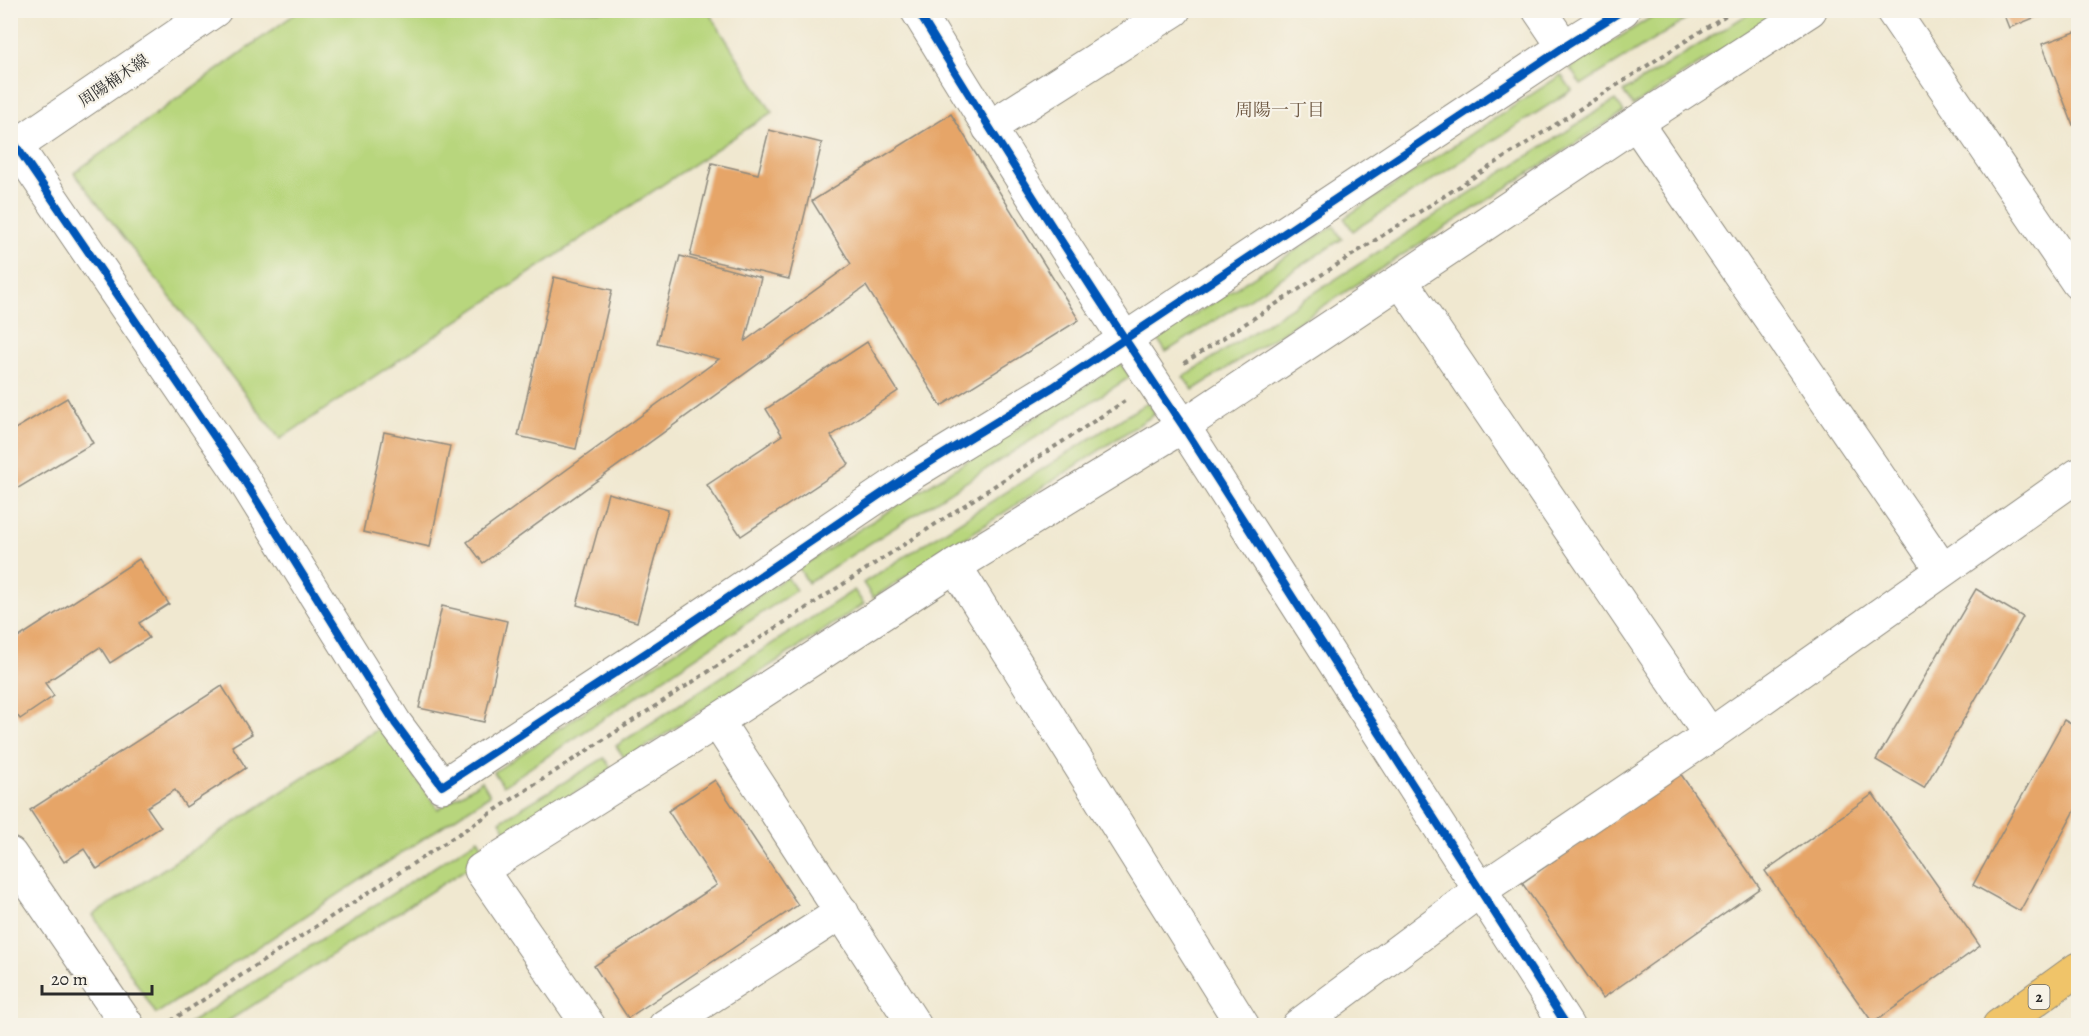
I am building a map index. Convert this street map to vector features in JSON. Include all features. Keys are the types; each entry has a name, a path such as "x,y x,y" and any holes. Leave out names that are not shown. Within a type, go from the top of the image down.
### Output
{"highway":[{"name":"2","path":"1999,1026 2079,969"}],"street":[{"name":"周陽楠木線","path":"13,148 215,10"},
{"path":"918,10 989,128 1124,339 1183,426 1564,1025"},
{"path":"989,128 1174,10"},
{"path":"1539,10 1564,47"},
{"path":"13,148 242,477 395,723 442,786 664,641 909,475 1053,387 1623,10"},
{"path":"589,1026 482,870 955,566 1183,426 1636,123 1810,10"},
{"path":"1892,10 2079,283"},
{"path":"1636,123 1942,569"},
{"path":"1401,281 1710,735"},
{"path":"1298,1026 1479,891 1710,735 1942,569 2079,475"},
{"path":"955,566 1243,1026"},
{"path":"717,721 915,1026"},
{"path":"10,854 128,1026"},
{"path":"665,1026 842,912"}],"path":[{"path":"163,1026 1734,10"}],"green space":[{"path":"299,11 708,11 772,112 280,439 74,173"},
{"path":"1661,11 1700,11 1581,85 1570,68"},
{"path":"1753,11 1783,11 1633,106 1623,92"},
{"path":"1561,75 1572,90 1353,231 1344,218"},
{"path":"1615,100 1624,112 1193,390 1183,377"},
{"path":"1334,226 1342,239 1166,352 1157,338"},
{"path":"1121,363 1130,377 808,583 799,568"},
{"path":"1148,402 1155,414 873,598 863,583"},
{"path":"787,577 796,590 503,786 494,772"},
{"path":"854,590 864,604 626,760 616,746"},
{"path":"381,727 438,809 482,781 490,795 156,1014 93,915"},
{"path":"604,758 612,769 509,836 500,821"},
{"path":"478,839 488,855 222,1025 185,1026"}],"building":[{"path":"2002,10 2051,10 2051,11 2009,28"},
{"path":"2078,31 2078,123 2073,125 2042,44"},
{"path":"951,114 1079,320 941,406 866,286 483,563 467,542 719,359 657,343 680,256 761,278 745,341 851,264 812,201"},
{"path":"769,130 822,143 789,279 690,256 712,163 758,174"},
{"path":"554,277 612,290 576,449 518,436"},
{"path":"867,342 898,391 831,436 849,464 741,536 707,485 782,435 766,409"},
{"path":"67,398 93,443 10,493 10,432"},
{"path":"384,432 450,446 430,547 363,532"},
{"path":"608,493 668,510 637,622 577,605"},
{"path":"139,559 169,604 139,623 149,638 110,663 100,647 45,683 54,696 20,719 10,705 10,643"},
{"path":"1976,589 2023,617 1924,788 1876,760"},
{"path":"442,606 507,621 484,722 419,708"},
{"path":"222,686 252,734 232,746 246,768 186,807 175,790 147,807 161,827 97,869 84,849 64,862 30,810"},
{"path":"2064,720 2078,728 2078,805 2020,911 1973,885"},
{"path":"1680,773 1760,888 1603,998 1522,883"},
{"path":"715,780 798,905 628,1018 594,966 717,885 668,811"},
{"path":"1873,794 1980,946 1873,1023 1765,871"}],"cycle path":[{"path":"917,10 1048,220 1183,426 1567,1026"},
{"path":"16,146 242,477 395,723 442,786 664,641 909,475 1053,387 1623,10"}],"district":[{"name":"周陽一丁目","path":"1280,110"}]}
